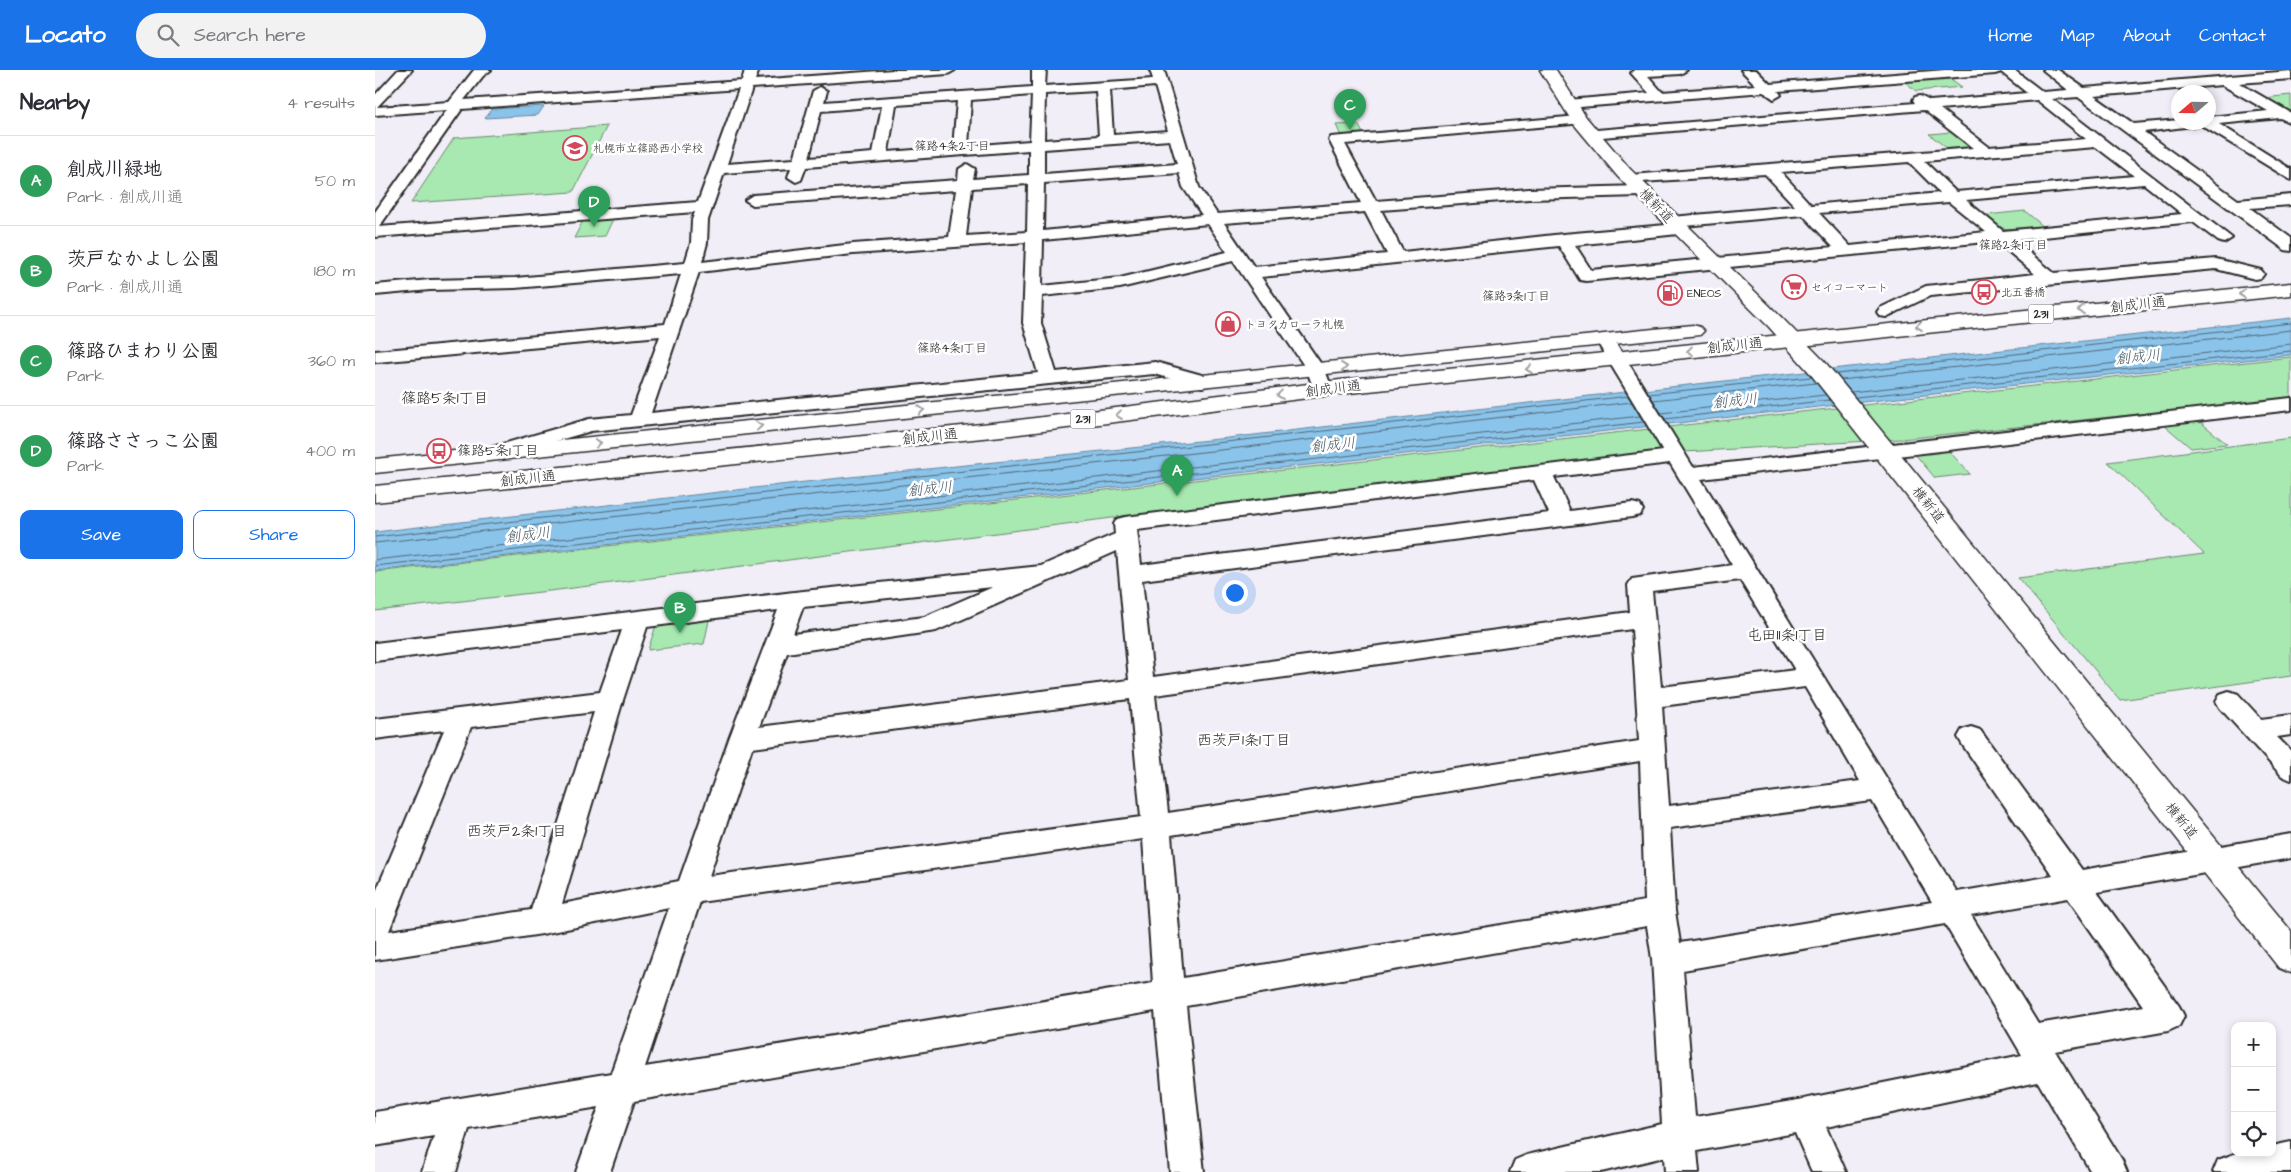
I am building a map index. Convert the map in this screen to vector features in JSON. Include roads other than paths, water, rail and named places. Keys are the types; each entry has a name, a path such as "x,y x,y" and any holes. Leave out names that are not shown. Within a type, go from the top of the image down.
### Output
{"main road":[{"name":"横新道","path":"1548,70 1568,104 1585,127 1636,185 1714,264 1776,323 1817,367 2291,957"},
{"name":"創成川通","path":"1610,350 1776,323 2291,270"},
{"name":"創成川通","path":"375,494 1011,428 1319,380 1610,350 1791,340 2291,290"},
{"name":"創成川通","path":"375,466 1202,381 1319,380"},
{"path":"1011,428 1012,401"}],"street":[{"path":"375,103 405,70"},
{"path":"375,223 478,73 484,70"},
{"path":"375,111 670,89 750,77 948,70"},
{"path":"1039,70 1033,323 1049,378"},
{"path":"1659,97 1638,73 1680,70"},
{"path":"1747,70 1797,116"},
{"path":"1568,104 1767,88 1887,74 1995,70"},
{"path":"2006,70 2224,238"},
{"path":"2050,70 2291,246"},
{"path":"789,198 824,74"},
{"path":"1887,74 1986,151"},
{"path":"1398,258 1335,140 1722,122 2082,94 2291,75"},
{"path":"670,89 676,76"},
{"path":"815,107 1103,87 1159,76 1191,186 1319,380"},
{"path":"639,420 672,329 699,243 700,220 750,77"},
{"path":"2225,81 2287,117"},
{"path":"1103,87 1106,140"},
{"path":"1695,94 1722,122"},
{"path":"957,242 965,184 964,97"},
{"path":"880,156 890,102"},
{"path":"2216,121 2287,117"},
{"path":"2130,129 2171,125"},
{"path":"2216,128 2291,175"},
{"path":"718,169 1176,135"},
{"path":"375,290 431,285 515,283 690,268 853,249 1034,236 1213,219 1636,185 1769,169 2100,142"},
{"path":"1912,157 1953,197 2050,278"},
{"path":"753,200 1185,168"},
{"path":"1769,169 1845,250"},
{"path":"1250,273 1398,258 1809,210 2148,179"},
{"path":"2235,205 2291,200"},
{"path":"375,232 705,206"},
{"path":"1563,239 1586,276 2197,217"},
{"path":"1033,292 1120,283 1238,255"},
{"path":"1886,312 1927,291 2050,278 2216,264 2255,274"},
{"path":"377,356 672,329"},
{"path":"1610,350 1812,677 2110,1172"},
{"path":"491,454 589,426 639,420 1155,368 1202,381"},
{"path":"1187,1172 1169,993 1156,826 1125,524 1676,457 1884,450 2291,404"},
{"path":"1541,473 1563,519"},
{"path":"1129,574 1632,510"},
{"path":"778,645 928,625 1126,538"},
{"path":"1682,1172 1667,959 1660,911 1653,750 1640,585 1747,571"},
{"path":"375,652 794,600 1043,574"},
{"path":"593,1172 742,739 794,600"},
{"path":"742,739 1142,688 1642,618"},
{"path":"542,921 610,700 638,619"},
{"path":"1648,698 1812,677"},
{"path":"375,729 610,700"},
{"path":"2229,701 2291,769"},
{"path":"375,929 462,718"},
{"path":"2256,730 2291,725"},
{"path":"1527,1172 1679,1137 1804,1115 2040,1053 2168,1016 2076,883 1971,737"},
{"path":"375,948 542,921 691,891 1156,826 1653,750"},
{"path":"1656,819 1879,789"},
{"path":"1667,959 1936,914 1950,906 2291,846"},
{"path":"375,1130 1169,993 1660,911"},
{"path":"439,1172 457,1115"},
{"path":"1804,1115 1829,1172"},
{"path":"2230,1172 2291,1159"}],"water":[{"path":"544,106 538,115 485,118 492,109"},
{"name":"創成川","path":"2291,318 2291,355 375,571 375,532 840,478 1228,438"}],"place":[{"name":"篠路ひまわり公園","path":"1350,130"},
{"name":"札幌市立篠路西小学校","path":"575,148"},
{"name":"篠路ささっこ公園","path":"594,227"},
{"name":"セイコーマート","path":"1794,287"},
{"name":"北五番橋","path":"1984,292"},
{"name":"ENEOS","path":"1670,293"},
{"name":"トヨタカローラ札幌","path":"1228,324"},
{"name":"篠路5条1丁目","path":"439,451"},
{"name":"創成川緑地","path":"1177,496"},
{"name":"茨戸なかよし公園","path":"680,633"}],"district":[{"name":"篠路4条2丁目","path":"952,146"},
{"name":"篠路2条1丁目","path":"2013,245"},
{"name":"篠路3条1丁目","path":"1516,296"},
{"name":"篠路4条1丁目","path":"952,348"},
{"name":"篠路5条1丁目","path":"445,398"},
{"name":"屯田11条1丁目","path":"1787,635"},
{"name":"西茨戸1条1丁目","path":"1244,740"},
{"name":"西茨戸2条1丁目","path":"517,831"}]}
